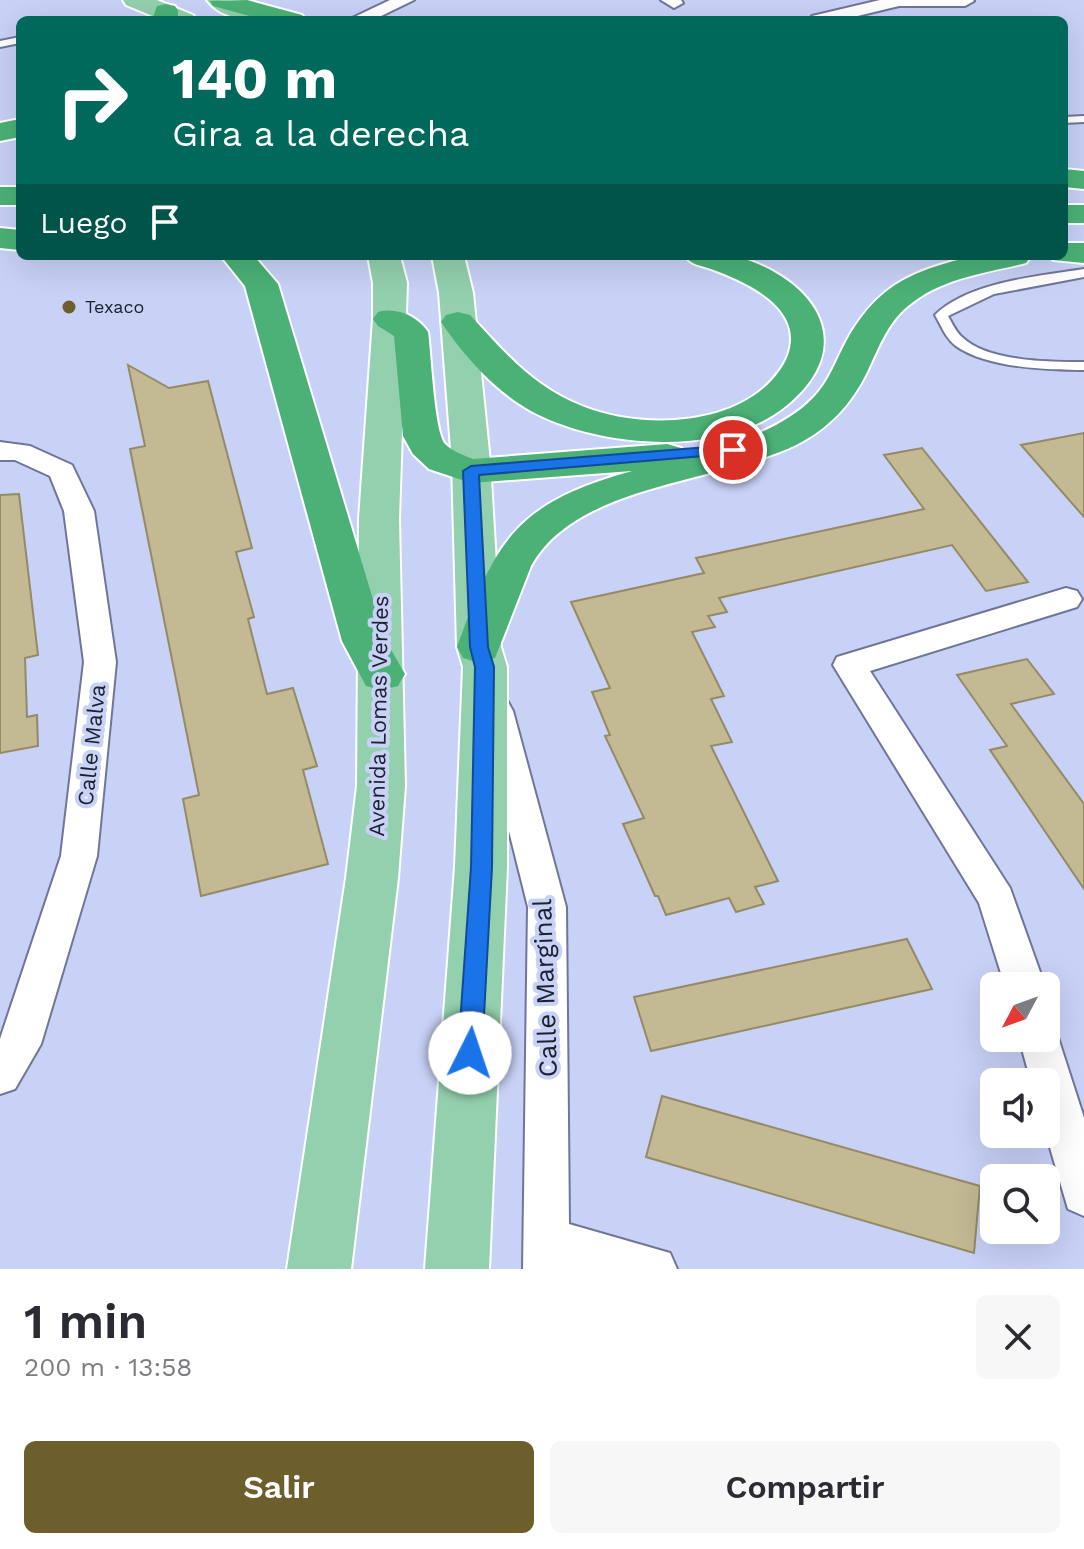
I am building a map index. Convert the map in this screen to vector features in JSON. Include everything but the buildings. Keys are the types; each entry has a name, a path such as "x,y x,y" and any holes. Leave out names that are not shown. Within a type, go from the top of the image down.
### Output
{"highway":[{"path":"220,1 278,16"},
{"path":"240,260 261,284 353,606 364,641 382,674"},
{"path":"457,308 522,389 570,414 628,428 681,428 715,424 746,415 779,394 806,361 809,333 797,309 780,290 739,268 714,260"},
{"path":"482,657 518,551 541,527 592,498 753,449 797,428 844,387 871,326 900,295 943,272 997,260"},
{"path":"388,286 411,332 419,435 433,455 447,464 471,471 753,449"}],"main road":[{"path":"135,0 170,16"},
{"path":"220,1 250,16"},
{"path":"449,260 457,308 471,471 482,657 481,867 457,1269"},
{"name":"Avenida Lomas Verdes","path":"319,1269 372,878 381,786 379,519 388,286"}],"street":[{"path":"367,16 405,0"},
{"path":"835,16 899,1 966,1"},
{"name":"Calle Malva","path":"0,451 20,452 62,471 79,511 100,662 79,856 20,1044 0,1075"},
{"path":"1020,972 997,899 849,665 1066,599"},
{"name":"Calle Marginal","path":"482,657 547,907 547,1255"},
{"path":"1044,1052 1084,1194"},
{"path":"547,1255 654,1269"}],"lane":[{"path":"1084,273 1044,278 958,302 941,315 959,342 1000,358 1048,367 1084,366"}],"place":[{"name":"Texaco","path":"69,307"}],"route":[{"path":"470,1053 481,867 485,667 479,647 471,471 733,450"}]}
